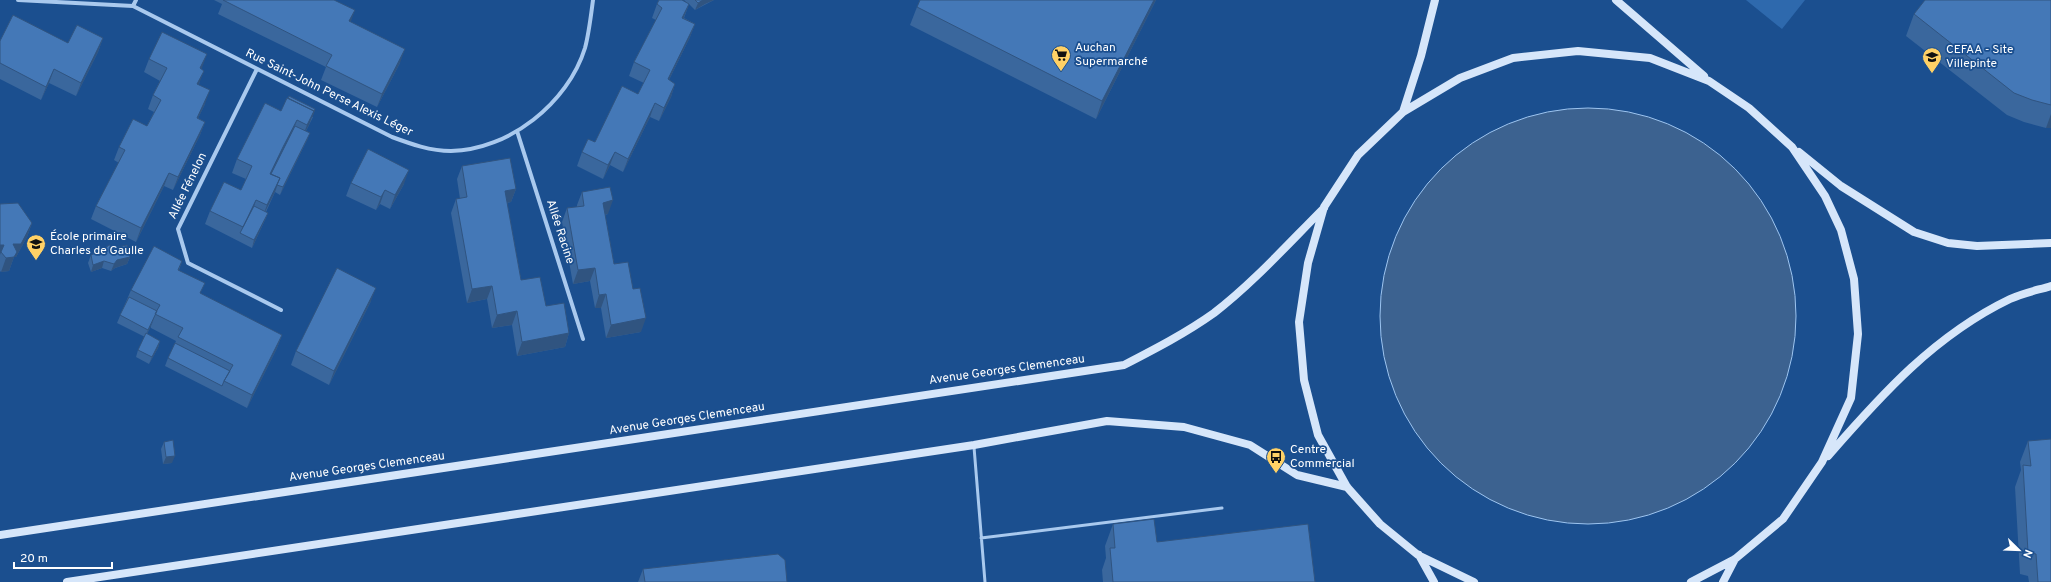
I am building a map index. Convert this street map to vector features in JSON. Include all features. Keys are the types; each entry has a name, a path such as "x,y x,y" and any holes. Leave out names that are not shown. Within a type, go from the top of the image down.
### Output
{"main road":[{"path":"1403,112 1422,56 1435,0"},
{"path":"1616,0 1709,81 1749,108 1792,147 1841,186 1914,232 1948,243 1977,246 2051,243"},
{"path":"1474,582 1418,555 1380,524 1347,487 1318,436 1304,380 1299,322 1308,263 1324,207 1358,155 1403,112 1460,78 1513,58 1578,51 1650,58 1709,81"},
{"path":"1792,147 1825,196 1841,230 1854,279 1858,334 1851,398 1822,462"},
{"name":"Avenue Georges Clemenceau","path":"0,535 1124,365 1176,337 1213,313 1258,274 1324,207"},
{"path":"1691,582 1735,559 1783,519 1822,462 1877,399 1919,359 1964,325 2012,298 2051,286"},
{"path":"67,582 974,445 1107,421 1184,427 1250,445 1297,475 1347,487"},
{"path":"1418,555 1434,582"},
{"path":"1723,582 1735,559"}],"street":[{"path":"18,0 133,6 136,0"},
{"name":"Rue Saint-John Perse Alexis Léger","path":"133,6 392,137 416,146 451,151 480,147 517,131 546,109 569,80 584,48 593,0"},
{"name":"Allée Fénelon","path":"257,69 178,230 188,263 281,310"},
{"name":"Allée Racine","path":"517,131 583,339"}],"lane":[{"path":"974,445 985,582"},
{"path":"981,538 1222,508"}],"shaded area":[{"path":"1746,0 1805,0 1782,29"},
{"path":"1588,108 1629,112 1667,124 1703,143 1720,155 1735,169 1749,184 1761,201 1780,237 1792,275 1796,316 1792,357 1780,395 1761,431 1749,448 1735,463 1720,477 1703,489 1667,508 1629,520 1588,524 1547,520 1509,508 1473,489 1456,477 1441,463 1427,448 1415,431 1396,395 1384,357 1380,316 1384,275 1396,237 1415,201 1427,184 1441,169 1456,155 1473,143 1509,124 1547,112"}],"building":[{"path":"223,0 334,0 355,10 349,21 405,49 382,94 326,66 332,55"},
{"path":"659,0 682,0 689,4 682,18 695,24 668,79 675,84 664,108 655,103 628,159 615,152 608,165 582,152 588,139 595,142 622,86 638,94 650,70 634,62 662,8 657,4"},
{"path":"695,0 703,0 698,3"},
{"name":"Auchan Supermarché","path":"920,0 1154,0 1102,101 917,7"},
{"path":"1925,0 2051,0 2051,105 2014,93 1914,14"},
{"path":"13,15 68,43 77,25 103,38 81,83 54,69 46,87 0,63 0,41"},
{"path":"162,32 207,54 200,68 204,71 197,84 210,90 197,118 205,122 178,177 169,173 141,228 96,206 125,150 119,147 133,119 147,126 161,100 153,95 167,68 149,59"},
{"path":"289,96 315,109 312,117 314,111 288,98"},
{"path":"287,98 314,111 307,125 297,120 283,147 270,174 280,178 267,205 256,200 243,227 210,211 224,182 241,190 252,166 237,159 265,103 281,111"},
{"path":"295,126 310,133 283,187 277,185 280,178 271,174"},
{"path":"368,149 409,170 395,195 385,190 381,197 351,183"},
{"path":"510,158 516,189 505,191 521,280 540,277 546,306 564,303 569,333 522,342 517,311 497,315 492,286 472,289 456,199 467,197 462,166"},
{"path":"610,187 613,200 603,203 614,264 628,262 633,289 640,288 646,318 611,325 606,294 599,295 595,268 578,270 567,208 584,206 582,192"},
{"path":"18,203 32,223 21,244 13,244 17,252 14,257 6,258 1,252 4,245 0,245 0,204"},
{"path":"254,206 268,213 254,240 240,233"},
{"path":"109,245 118,247 127,245 130,257 117,260 114,264 104,261 93,265 91,255"},
{"path":"154,246 182,261 178,270 205,283 200,293 282,335 252,395 224,381 233,365 178,337 183,328 155,314 160,305 131,290"},
{"path":"337,268 376,288 334,371 296,351"},
{"path":"129,297 157,311 148,330 120,315"},
{"path":"146,333 160,341 152,357 138,350"},
{"path":"175,343 230,371 222,386 168,358"},
{"path":"2051,439 2051,582 2038,582 2036,554 2028,552 2023,465 2031,466 2028,441"},
{"path":"173,440 175,456 166,457 164,442"},
{"path":"1154,519 1157,542 1308,524 1315,582 1113,582 1110,548 1115,548 1113,524"},
{"path":"778,554 785,560 787,582 645,582 643,569"}],"place":[{"name":"Auchan Supermarché","path":"1061,72"},
{"name":"CEFAA - Site Villepinte","path":"1932,74"},
{"name":"École primaire Charles de Gaulle","path":"36,261"},
{"name":"Centre Commercial","path":"1276,474"}]}
